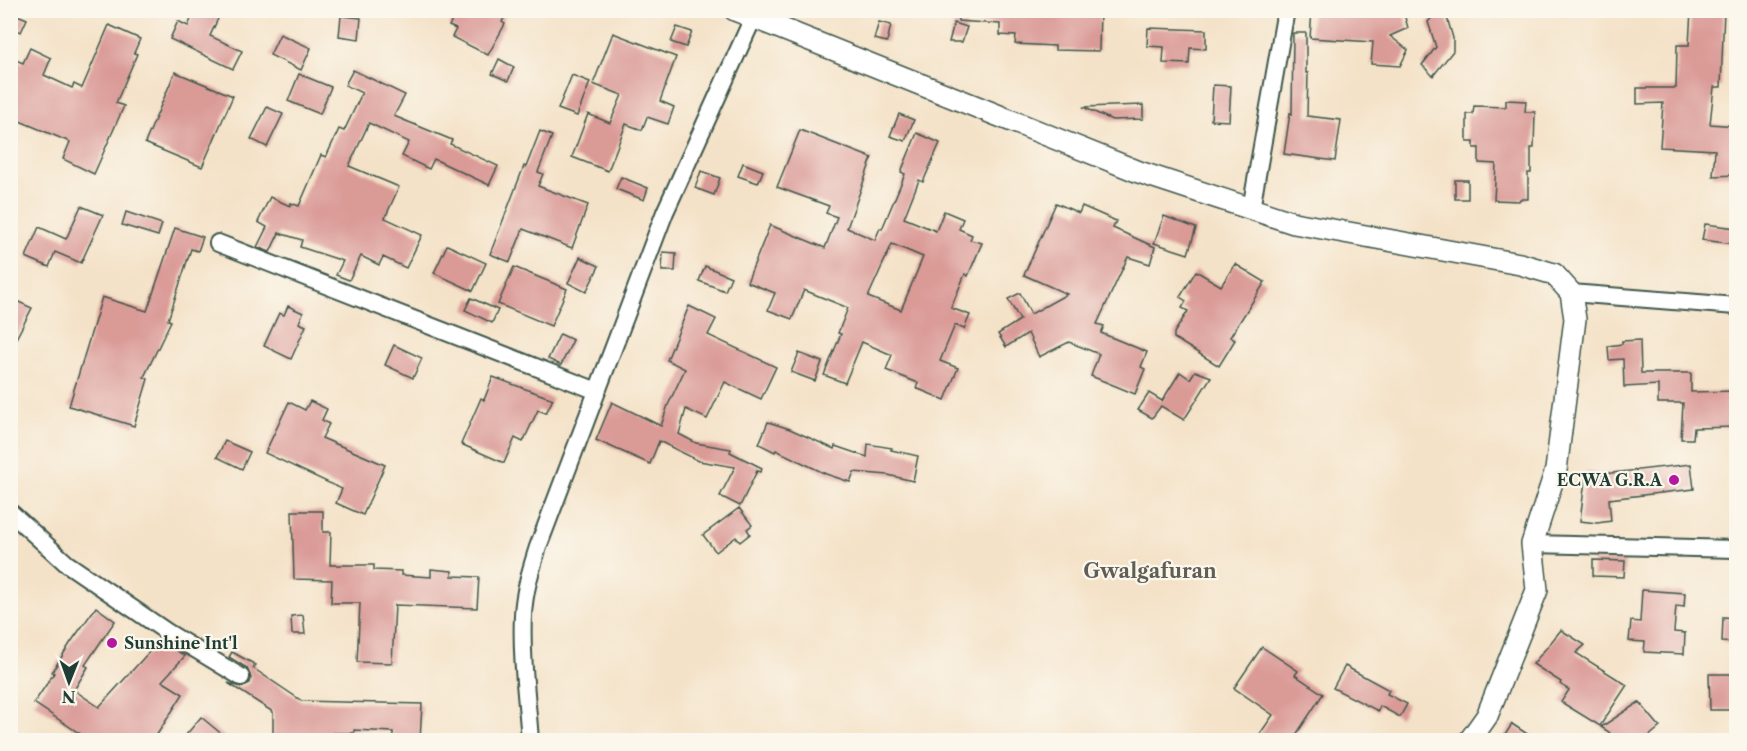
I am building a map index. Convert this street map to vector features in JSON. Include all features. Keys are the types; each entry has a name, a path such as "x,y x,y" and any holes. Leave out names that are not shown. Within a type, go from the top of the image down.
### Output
{"street":[{"path":"1251,209 1286,10"},
{"path":"530,741 523,614 529,578 538,547 665,212 744,14 1139,172 1294,223 1520,264 1554,274 1571,293 1575,319 1556,470 1532,544 1537,590 1486,716 1470,741"},
{"path":"218,243 597,391"},
{"path":"1571,293 1737,306"},
{"path":"10,512 66,563 167,632 241,677"},
{"path":"1532,544 1737,549"}],"building":[{"path":"195,10 222,10 210,36 242,51 233,69 170,39 178,21 188,26"},
{"path":"457,10 480,10 490,16 493,10 508,10 502,22 505,24 488,55 452,37 456,29 449,26"},
{"path":"958,10 1100,10 1099,51 1055,50 1055,46 1015,44 1016,36 1000,35 1000,24 958,21"},
{"path":"1312,10 1403,10 1408,28 1390,36 1408,50 1400,66 1371,64 1373,42 1310,38"},
{"path":"1691,10 1724,10 1721,87 1714,87 1710,124 1737,126 1737,175 1713,176 1715,150 1660,147 1663,103 1637,104 1637,88 1676,88 1677,45 1689,45"},
{"path":"10,12 27,19 21,32 10,28"},
{"path":"1435,14 1446,14 1453,38 1453,51 1433,76 1422,65 1436,47 1428,22"},
{"path":"341,16 361,18 359,39 339,36"},
{"path":"879,22 891,25 887,42 874,39"},
{"path":"954,23 967,27 962,42 949,42"},
{"path":"109,25 140,39 134,53 137,54 116,103 124,106 94,174 63,159 70,142 10,117 10,73 16,60 23,63 30,48 51,58 44,75 72,88 74,84 82,88"},
{"path":"677,27 692,32 686,47 671,42"},
{"path":"1148,28 1206,30 1206,49 1190,48 1189,64 1163,63 1164,47 1147,46"},
{"path":"613,33 676,57 660,101 674,107 668,124 647,117 642,130 626,124 608,171 572,157 588,114 610,123 622,95 593,84"},
{"path":"1293,33 1306,33 1307,116 1341,120 1335,161 1284,154 1290,113 1292,114"},
{"path":"280,34 311,48 301,70 270,55"},
{"path":"499,59 514,67 508,81 492,74"},
{"path":"353,70 405,95 394,116 452,140 450,144 498,166 489,185 434,159 429,169 402,156 409,142 369,123 349,166 399,187 385,218 422,235 406,268 383,257 379,265 361,256 349,280 336,275 343,261 300,247 302,240 279,233 270,252 257,247 267,227 258,222 270,197 290,206 291,203 299,206 321,155 326,157 339,129 344,131 362,93 345,85"},
{"path":"175,72 233,96 202,167 145,143"},
{"path":"299,74 331,87 320,114 288,101"},
{"path":"572,75 590,82 577,116 558,109"},
{"path":"1213,85 1231,86 1229,121 1211,120"},
{"path":"1506,100 1526,101 1525,112 1535,112 1534,148 1531,148 1531,173 1528,173 1528,199 1519,201 1494,200 1496,164 1479,163 1479,148 1474,148 1474,142 1467,142 1467,114 1473,114 1474,106 1506,107"},
{"path":"1143,105 1143,119 1112,120 1083,107"},
{"path":"267,107 283,114 267,147 251,139"},
{"path":"899,114 914,120 905,141 890,136"},
{"path":"800,130 872,158 847,228 875,240 880,228 882,229 905,174 901,172 917,133 940,143 923,182 919,180 904,218 936,231 944,211 963,219 959,229 972,235 970,240 982,243 968,276 965,274 951,308 970,315 964,329 955,325 940,361 958,368 945,400 916,388 918,383 886,370 892,355 862,342 845,383 824,375 841,334 838,333 848,308 804,290 792,319 768,310 775,293 747,282 770,225 825,248 837,217 826,213 829,206 777,187","holes":["892,244 923,257 901,310 868,297"]},
{"path":"540,131 552,136 538,172 543,174 538,186 588,205 572,248 523,229 510,262 490,254"},
{"path":"743,163 763,171 758,183 738,176"},
{"path":"701,171 720,178 714,195 695,188"},
{"path":"621,177 648,188 644,200 616,189"},
{"path":"1455,180 1468,180 1468,199 1455,199"},
{"path":"1056,203 1079,213 1082,206 1116,221 1113,228 1155,247 1150,264 1128,257 1097,324 1104,326 1101,333 1147,352 1141,367 1145,369 1135,394 1091,376 1099,354 1069,342 1039,357 1028,333 1006,347 998,334 1020,320 1008,299 1020,293 1031,314 1067,294 1024,275"},
{"path":"81,206 103,215 81,263 55,252 49,267 26,257 39,227 66,239"},
{"path":"126,212 162,224 158,236 122,225"},
{"path":"1164,216 1196,228 1188,254 1154,243"},
{"path":"1705,224 1736,228 1734,244 1702,240"},
{"path":"175,228 203,237 198,251 191,249 168,320 171,321 144,377 148,379 134,426 69,406 102,297 147,311"},
{"path":"447,245 486,263 473,291 434,273"},
{"path":"663,252 676,253 675,271 662,271"},
{"path":"580,257 599,266 586,292 568,283"},
{"path":"1235,264 1265,282 1230,337 1235,340 1219,366 1174,338 1174,333 1188,311 1182,308 1186,301 1180,297 1196,271 1221,286"},
{"path":"705,266 731,277 725,291 699,281"},
{"path":"514,267 567,289 551,326 498,304"},
{"path":"10,298 32,308 10,350"},
{"path":"471,298 498,310 492,323 465,310"},
{"path":"288,306 303,313 299,323 306,326 291,359 264,346 279,313 284,315"},
{"path":"689,306 716,319 708,335 776,367 761,399 725,382 707,419 686,409 679,434 696,443 731,449 730,452 762,468 761,472 757,471 740,506 720,496 735,467 699,461 659,441 650,464 596,440 612,402 661,426 685,369 667,360"},
{"path":"560,334 573,340 561,365 548,359"},
{"path":"1640,340 1641,373 1691,373 1691,392 1737,391 1737,427 1694,428 1693,439 1681,439 1683,403 1658,403 1658,385 1624,387 1623,359 1609,360 1608,346 1622,344 1622,341"},
{"path":"394,345 422,358 413,378 385,365"},
{"path":"799,353 822,362 815,381 791,372"},
{"path":"1195,371 1211,377 1184,420 1161,406 1152,418 1138,410 1149,393 1162,401 1180,372 1190,379"},
{"path":"493,377 553,399 546,413 538,410 523,442 515,438 504,463 461,444"},
{"path":"310,401 327,409 322,420 329,424 322,438 385,465 363,515 336,503 342,489 265,453 289,402 305,410"},
{"path":"768,422 790,429 834,449 835,446 867,457 868,444 918,456 913,481 888,475 854,472 850,482 826,474 759,444"},
{"path":"225,441 250,452 242,469 217,457"},
{"path":"1691,464 1694,489 1609,499 1611,521 1597,523 1580,521 1586,472 1603,474"},
{"path":"739,508 752,525 747,529 750,534 740,542 736,537 716,552 703,535"},
{"path":"292,511 323,511 323,532 331,532 330,565 374,565 374,570 401,571 401,575 431,577 431,569 452,571 452,576 479,577 477,608 395,605 392,663 357,662 360,603 331,603 332,580 294,579"},
{"path":"1593,560 1625,561 1624,577 1593,576"},
{"path":"1642,590 1685,593 1684,607 1676,606 1674,632 1685,633 1684,654 1644,652 1645,642 1629,641 1631,621 1640,622"},
{"path":"96,607 115,621 85,665 88,667 74,690 99,707 160,640 185,656 162,681 183,694 153,741 91,741 34,703 71,642"},
{"path":"303,615 305,634 292,634 291,616"},
{"path":"1723,617 1737,618 1737,643 1722,642"},
{"path":"1561,630 1585,645 1576,653 1627,685 1600,726 1561,702 1569,690 1560,684 1561,682 1533,664"},
{"path":"1262,647 1298,671 1295,675 1323,694 1292,741 1255,741 1273,715 1234,688"},
{"path":"232,652 256,665 253,668 302,701 422,704 420,741 400,740 401,737 393,737 393,732 354,730 354,733 326,735 325,740 273,741 273,712 228,683 241,687 250,683 251,678 247,668 229,657"},
{"path":"1345,666 1389,690 1387,694 1407,704 1400,717 1380,706 1378,711 1333,688"},
{"path":"1709,674 1737,674 1737,710 1710,710"},
{"path":"1639,702 1660,727 1643,741 1615,741 1609,732 1601,727"},
{"path":"201,717 212,726 230,741 181,741"},
{"path":"1512,724 1538,741 1501,741"}],"place":[{"name":"ECWA G.R.A","path":"1674,480"},
{"name":"Sunshine Int'l","path":"112,643"}],"district":[{"name":"Gwalgafuran","path":"1150,571"}]}
